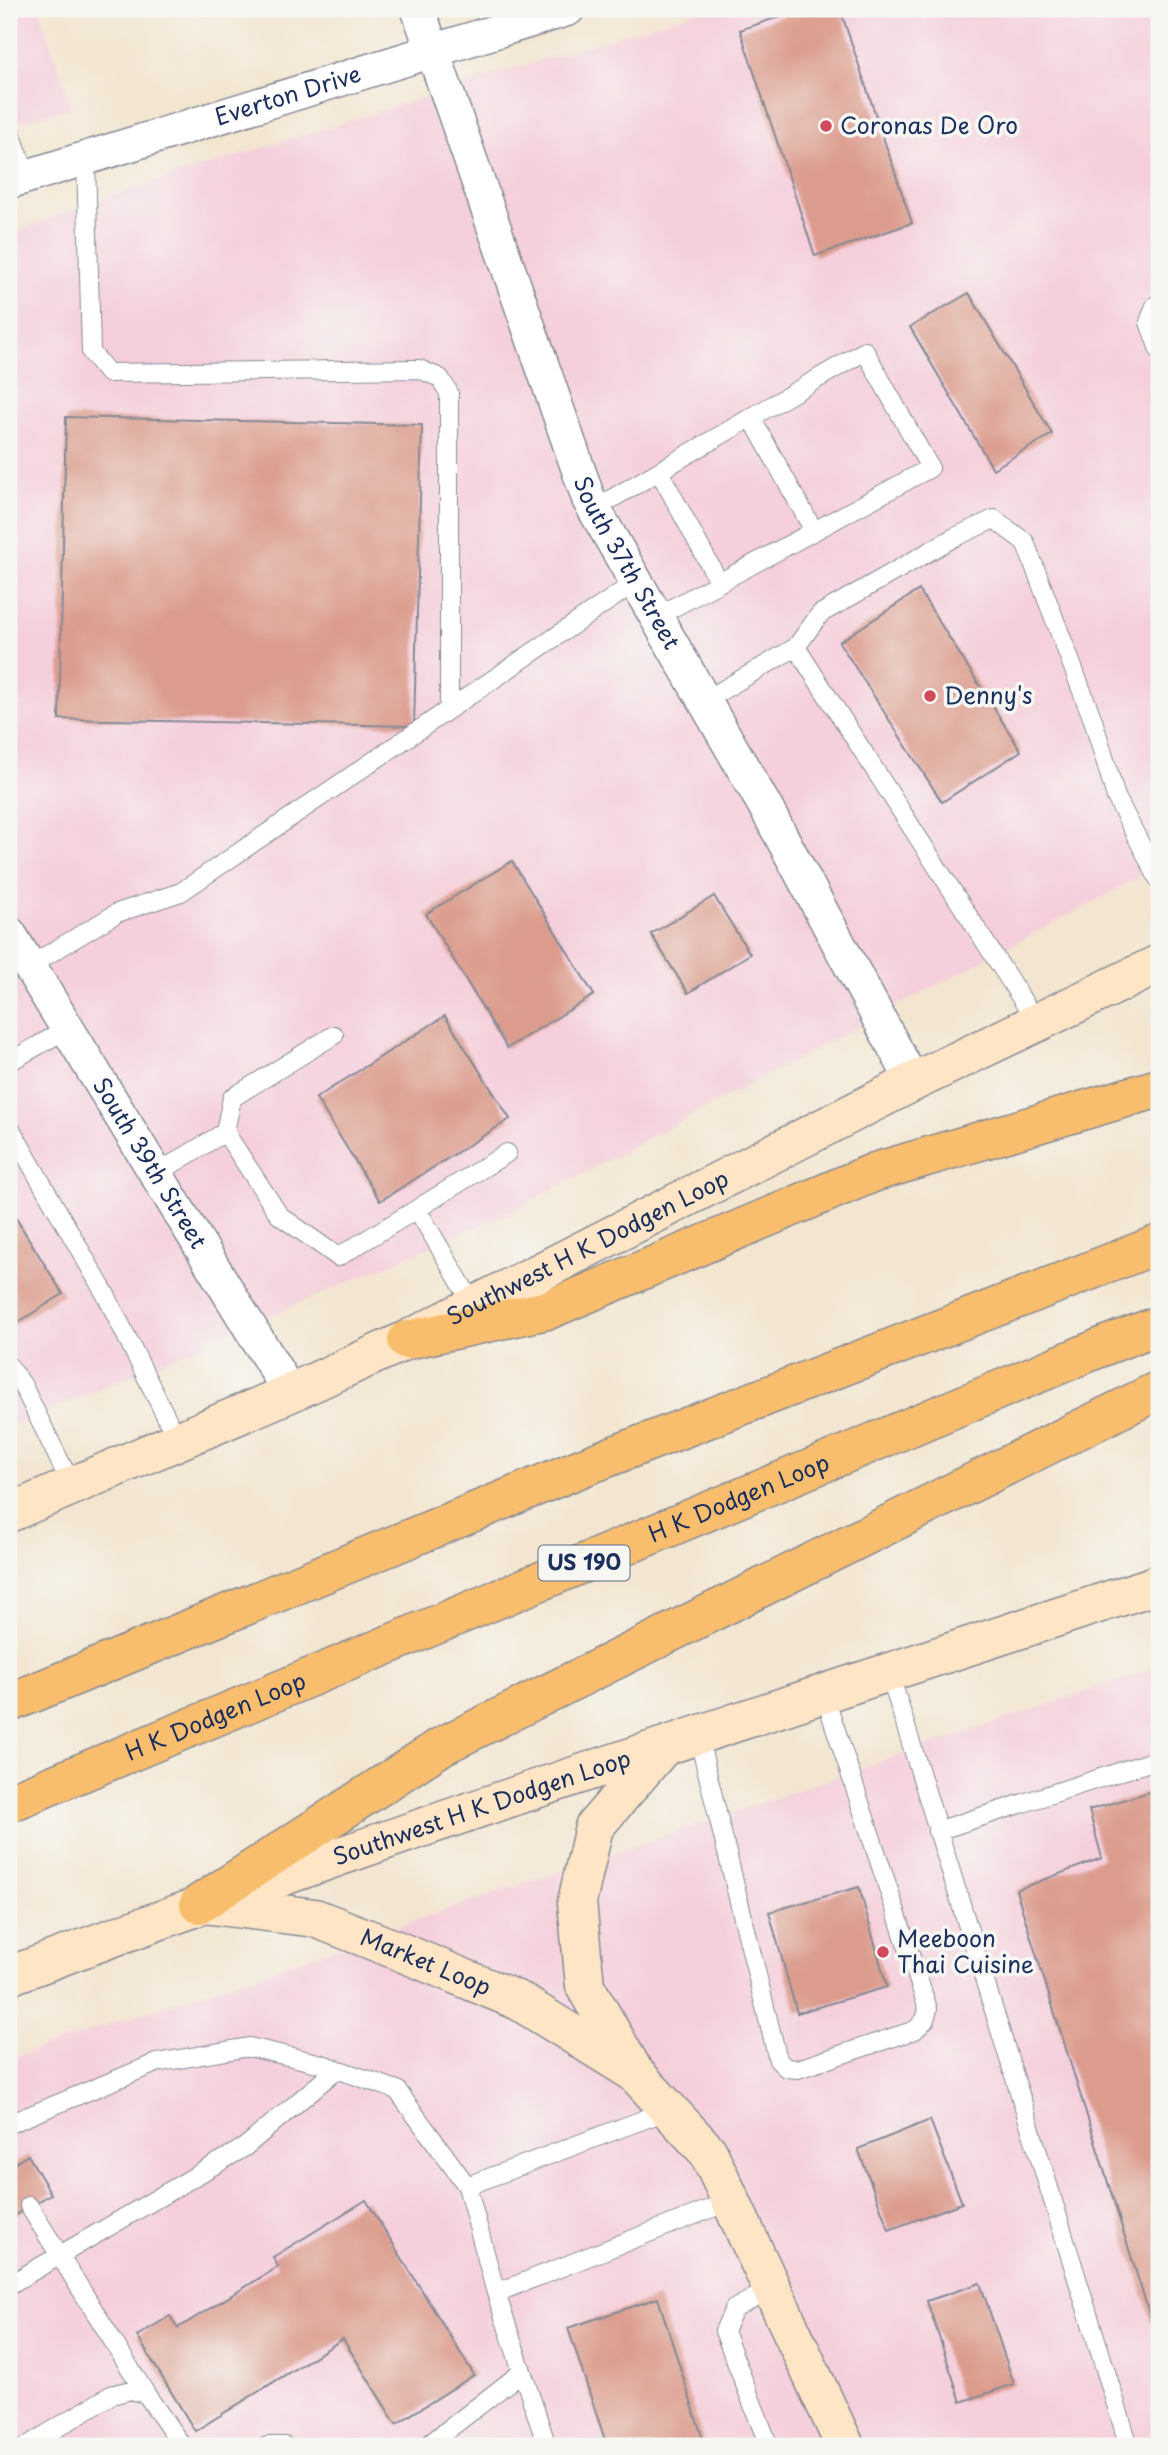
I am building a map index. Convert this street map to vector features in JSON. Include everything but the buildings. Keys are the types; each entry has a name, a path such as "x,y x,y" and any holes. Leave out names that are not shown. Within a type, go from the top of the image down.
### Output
{"highway":[{"path":"407,1340 548,1310 875,1172 1159,1088"},
{"path":"9,1703 586,1466 1159,1244"},
{"name":"H K Dodgen Loop","path":"9,1803 1159,1325"},
{"path":"200,1904 442,1746 1159,1390"}],"main road":[{"name":"Southwest H K Dodgen Loop","path":"9,1513 407,1340 913,1083 1159,964"},
{"name":"Southwest H K Dodgen Loop","path":"9,1976 200,1904 681,1741 1159,1584"},
{"name":"Market Loop","path":"681,1741 594,1827 577,1902 585,1986 634,2072 708,2152 845,2446"},
{"name":"Market Loop","path":"200,1904 315,1918 327,1922 519,2001 634,2072"}],"street":[{"name":"South 37th Street","path":"418,9 589,500 766,808 913,1083"},
{"name":"Everton Drive","path":"18,179 568,9"},
{"name":"South 39th Street","path":"17,954 67,1029 290,1393"}],"lane":[{"path":"9,126 18,179"},
{"path":"86,158 91,352 108,373 419,369 440,378 449,393 449,709"},
{"path":"1159,305 1155,306 1149,322 1159,350"},
{"path":"594,509 865,351 930,468 656,617"},
{"path":"751,417 814,531"},
{"path":"659,471 719,582"},
{"path":"704,701 796,647 820,614 953,538 994,519 1025,542 1093,720 1116,797 1159,880"},
{"path":"17,954 181,892 636,582"},
{"path":"796,647 1037,1023"},
{"path":"9,1062 67,1029"},
{"path":"334,1035 232,1098 225,1132 279,1215 338,1257 507,1153"},
{"path":"9,1126 107,1297 178,1441"},
{"path":"156,1174 225,1132"},
{"path":"417,1209 474,1306"},
{"path":"9,1366 22,1384 72,1486"},
{"path":"889,1672 1129,2446"},
{"path":"681,1741 778,2060 786,2068 798,2069 915,2030 925,2020 928,2010 824,1694"},
{"path":"937,1831 1159,1759"},
{"path":"9,2124 156,2063 249,2048 337,2069 397,2090 467,2186 496,2293 547,2446"},
{"path":"9,2284 245,2147 337,2069"},
{"path":"467,2186 669,2110"},
{"path":"496,2293 730,2201"},
{"path":"29,2206 181,2446"},
{"path":"769,2446 724,2331 734,2309 771,2289"},
{"path":"427,2446 522,2372"},
{"path":"27,2446 111,2395 131,2390 146,2394"},
{"path":"267,2446 285,2446"}],"shaded area":[{"path":"9,9 39,9 72,106 9,126"},
{"path":"704,9 1159,9 1159,867 502,1216 9,1428 9,234 110,196"},
{"path":"1159,1667 1159,2446 9,2446 9,2059"}],"place":[{"name":"Coronas De Oro","path":"826,126"},
{"name":"Denny's","path":"930,696"},
{"name":"Meeboon Thai Cuisine","path":"883,1952"}]}
